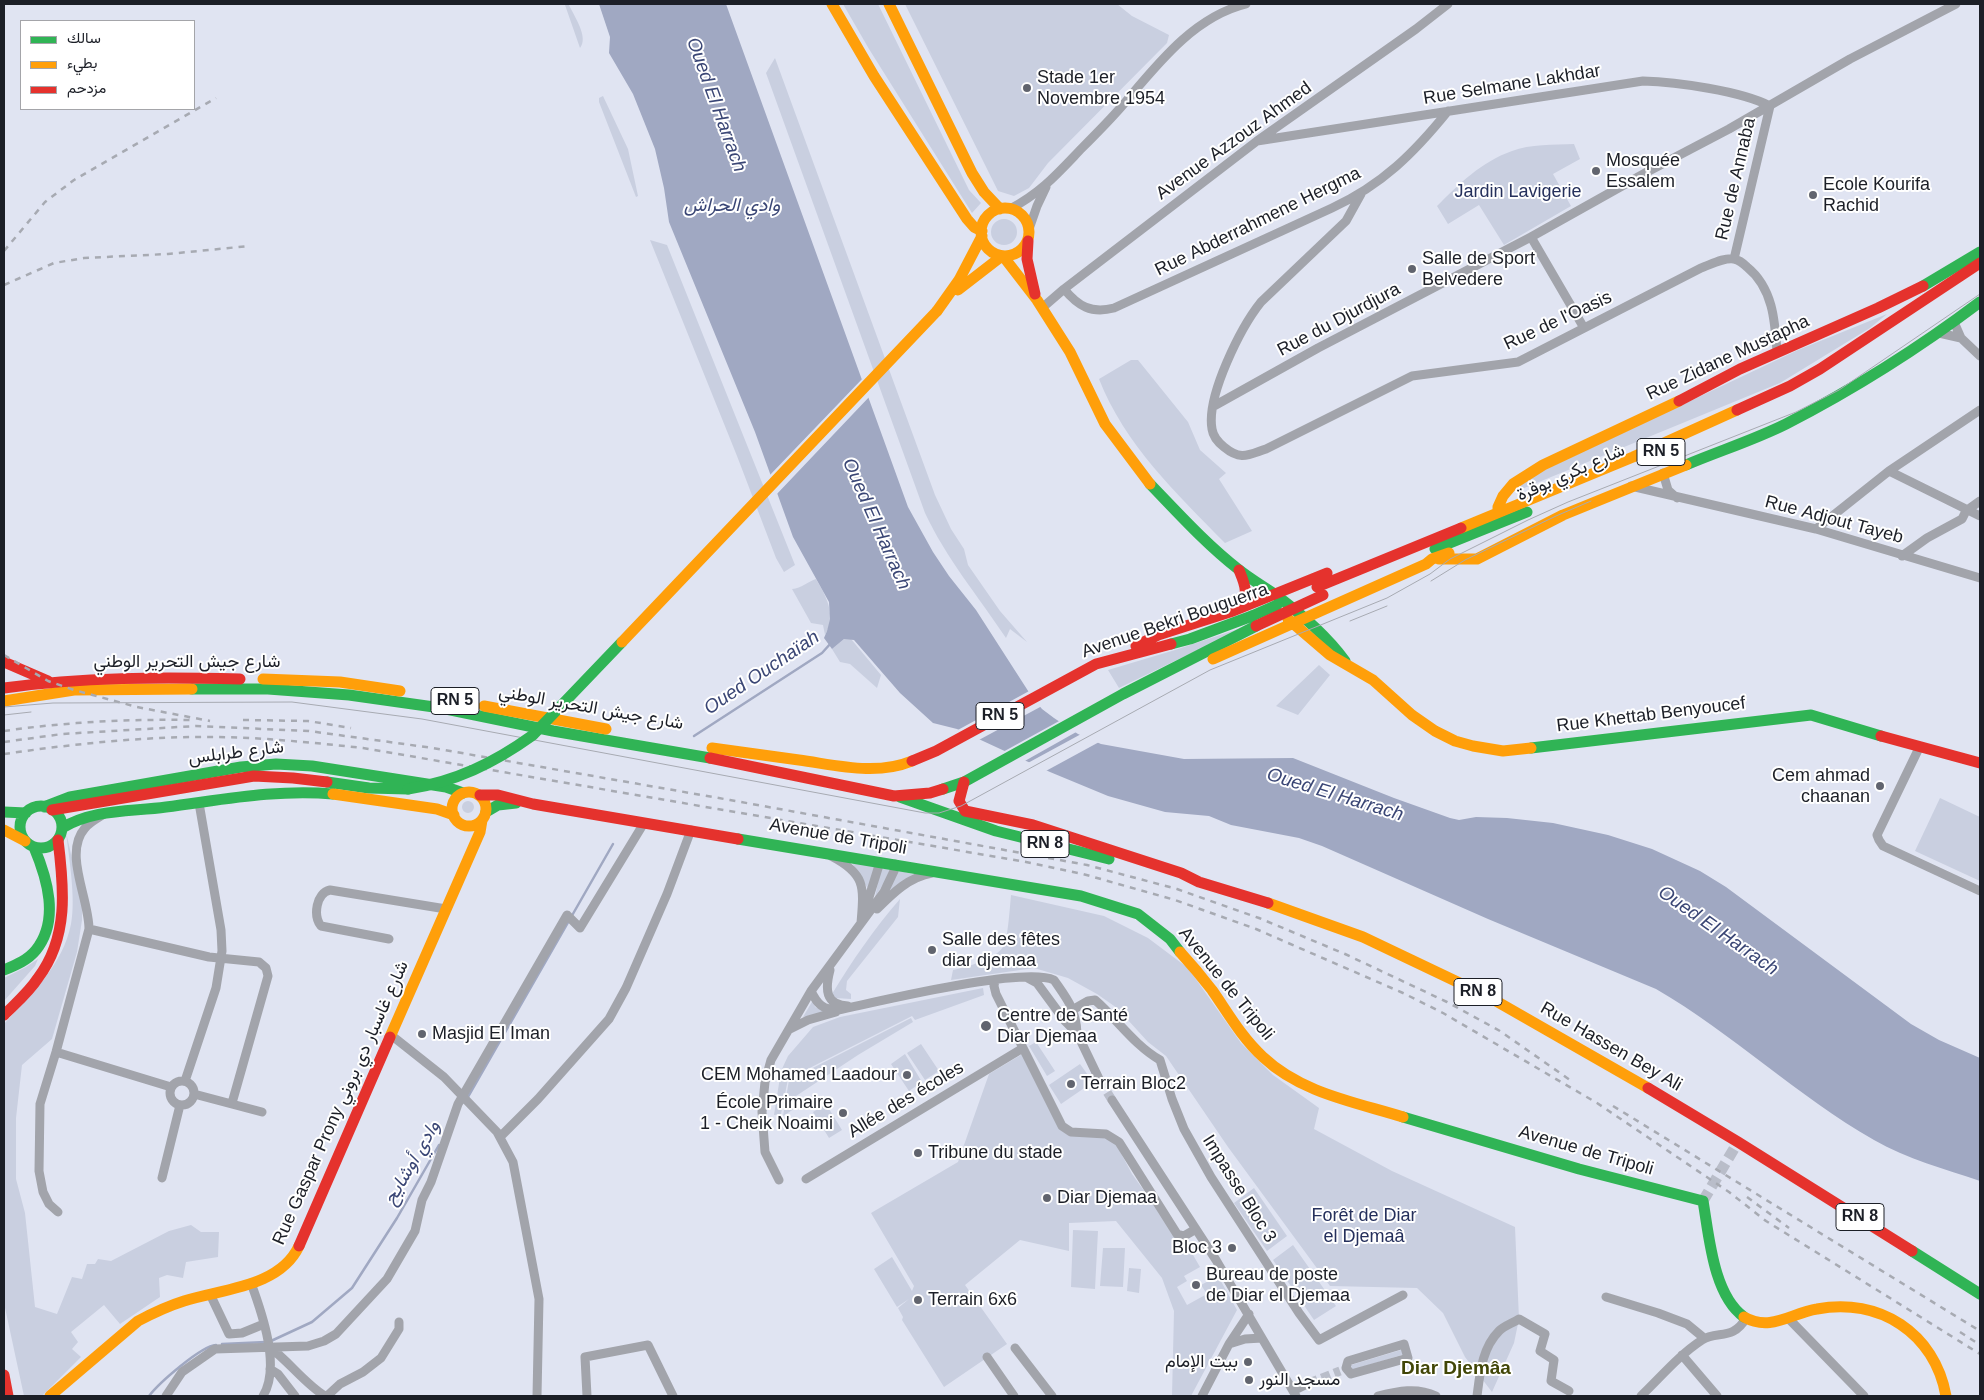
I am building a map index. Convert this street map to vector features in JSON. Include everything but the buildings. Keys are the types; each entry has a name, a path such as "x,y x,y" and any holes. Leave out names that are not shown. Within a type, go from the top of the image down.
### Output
{"main road":[{"path":"832,4 874,76 967,219 982,234 989,249 1002,256"},
{"path":"4,970 29,957 40,944 47,928 50,911 49,888 43,865 30,844 21,834 20,825 26,813 32,808 88,804 254,776 282,776 372,789 408,789 436,785 471,774 504,756 533,735 937,311 973,277 1002,256 1018,252 1028,235 1023,216 1005,209 984,192 972,173 889,4"},
{"path":"937,311 959,280 982,234 987,217 1005,209"},
{"name":"Rue Khettab Benyoucef","path":"1028,235 1027,259 1040,304"},
{"name":"Rue Zidane Mustapha","path":"1498,508 1507,490 1518,479 1543,464 1700,391 1776,352 1878,308 1922,286 1980,252"},
{"name":"Rue Khettab Benyoucef","path":"1002,256 1040,304 1070,352 1104,424 1144,477 1208,544 1239,570 1274,594 1290,612 1290,617 1320,648 1373,680 1412,715 1435,732 1455,741 1490,750 1504,751 1811,715 1919,748 1980,763"},
{"name":"شارع بكري بوقرة","path":"1524,508 1805,378 1980,263"},
{"name":"شارع بكري بوقرة","path":"1320,591 1524,508 1811,385 1980,274"},
{"path":"1432,559 1477,559 1540,525 1631,486 1784,425 1813,410 1939,333 1980,302"},
{"name":"Avenue Bekri Bouguerra","path":"964,782 1254,621 1483,519 1498,508 1524,508"},
{"path":"1123,694 1164,680 1218,657 1426,564 1432,559 1466,546 1524,508"},
{"path":"1118,657 1158,634 1263,599 1445,524 1472,516 1483,519"},
{"path":"1233,610 1241,604 1246,595 1246,587 1239,570"},
{"name":"Rue Khettab Benyoucef","path":"1239,570 1245,580 1263,599 1295,621"},
{"name":"Avenue Bekri Bouguerra","path":"902,765 936,751 1096,664 1254,621"},
{"path":"4,662 52,681 58,692"},
{"name":"شارع جيش التحرير الوطني","path":"4,688 52,681 188,677 340,682 384,688 546,719 747,754 854,768 883,768 902,765"},
{"name":"شارع جيش التحرير الوطني","path":"4,701 58,692 94,690 268,689 379,698 440,708 553,731 696,754 848,788 894,796"},
{"name":"شارع طرابلس","path":"48,808 70,797 241,767 276,764 303,765 339,770 446,788 463,793"},
{"name":"RN 5","path":"894,796 930,793 964,782"},
{"name":"Rue Hassen Bey Ali","path":"964,782 959,794 959,800 961,806 966,811 1034,824 1181,873 1199,882"},
{"path":"61,830 82,818 268,792 308,793 437,809 454,815"},
{"path":"469,826 478,823 484,816 485,803 480,795 472,792 463,793 455,800 453,805 454,815 460,823 469,826 475,832 477,839"},
{"name":"Avenue de Tripoli","path":"480,795 498,795 533,804 1081,896 1138,914 1170,939 1211,989 1234,1024 1269,1062 1299,1081 1332,1097 1579,1169 1703,1201 1722,1288 1739,1314 1746,1318"},
{"name":"Rue Hassen Bey Ali","path":"894,796 933,807 1010,835 1245,895 1363,937 1480,993 1570,1042 1738,1142 1980,1294"},
{"name":"Avenue de Tripoli","path":"484,816 504,803 533,804"},
{"path":"4,830 30,844 48,847 73,813 88,804"},
{"path":"4,1015 40,977 52,955 63,919 64,894 61,830 58,816 48,808"},
{"path":"4,812 26,813"},
{"name":"Rue Gaspar Prony شارع غاسبار دي بروني","path":"50,1396 138,1321 173,1303 251,1283 275,1274 288,1263 477,839 484,816"},
{"path":"1746,1318 1762,1323 1789,1319 1807,1311 1844,1306 1880,1314 1904,1326 1922,1343 1939,1370 1946,1396"},
{"path":"4,1375 7,1394"}],"street":[{"path":"1028,235 1037,206 1048,185 1171,51 1219,13 1246,4"},
{"name":"Avenue Azzouz Ahmed","path":"1040,304 1064,288 1257,142 1448,4"},
{"name":"Rue du Djurdjura","path":"1214,406 1318,348 1531,237 1770,106 1850,59 1956,4"},
{"name":"Rue Selmane Lakhdar","path":"1257,142 1643,81 1737,94 1770,106"},
{"name":"Rue de Annaba","path":"1734,259 1770,106"},
{"name":"Rue Abderrahmene Hergma","path":"1064,288 1081,306 1098,310 1114,308 1361,194 1420,146 1448,111"},
{"path":"1005,209 1048,185"},
{"path":"1214,406 1234,344 1251,315 1261,302 1346,221 1361,194"},
{"path":"1531,237 1584,328"},
{"path":"1734,259 1756,275 1768,296 1776,324 1776,352"},
{"name":"Rue de l'Oasis","path":"1214,406 1212,424 1216,438 1230,452 1243,457 1275,445 1412,376 1518,362 1701,268 1734,259"},
{"path":"1954,322 1961,338 1980,356"},
{"path":"1939,333 1961,338"},
{"path":"1816,529 1889,471 1980,410"},
{"path":"1889,471 1966,511 1980,516"},
{"path":"1663,474 1668,490 1677,498"},
{"name":"Rue Adjout Tayeb","path":"1631,486 1816,529 1980,578"},
{"path":"1902,556 1927,538 1962,519 1966,511 1980,501"},
{"path":"1919,748 1877,835 1878,838 1884,846 1980,891"},
{"path":"185,1081 216,988 221,958 221,930 199,802"},
{"path":"58,1212 48,1204 43,1192 39,1171 38,1134 40,1104 89,929 88,912 77,865 77,841 85,828 105,814"},
{"path":"166,1396 182,1372 215,1349 308,1346 324,1341 336,1334 387,1280 415,1231 422,1200 431,1182 462,1096 567,915 580,928 644,823"},
{"path":"500,1137 609,1019 626,988 667,894 691,830"},
{"path":"822,852 845,864 854,871 859,879 864,894 860,924"},
{"path":"860,924 880,862"},
{"path":"779,1180 766,1152 762,1112 765,1082 771,1060 811,991 884,892 894,871 895,864"},
{"path":"860,924 905,884 919,876 941,872"},
{"path":"389,939 321,926 318,920 320,897 330,890 446,909"},
{"path":"89,929 221,958 259,962 266,968 268,976 232,1103"},
{"path":"831,966 827,979 827,991 830,999 834,1003 843,1006 858,1006"},
{"path":"811,991 818,1004 829,1010 838,1010 995,980 1038,976 1054,980 1074,1009 1077,1033"},
{"path":"1026,977 1037,983 1065,1021 1077,1033 1100,1081"},
{"path":"995,980 996,994 1041,1086 1064,1128 1075,1132 1101,1133 1115,1139 1138,1170 1177,1234 1184,1236 1196,1229"},
{"name":"Impasse Bloc 3","path":"1074,1009 1088,1001 1095,1000 1110,1012 1147,1052 1160,1060 1184,1129 1211,1177 1318,1340 1403,1295"},
{"path":"788,1030 808,1020 858,1006"},
{"path":"391,1034 444,1077 500,1137 513,1162 539,1299 537,1396"},
{"name":"Allée des écoles","path":"806,1179 1023,1048"},
{"path":"56,1052 171,1087"},
{"path":"185,1081 192,1086 194,1094 188,1103 180,1105 171,1099 170,1091 176,1082 185,1081"},
{"path":"194,1094 262,1112"},
{"path":"1112,1100 1250,1314 1294,1393 1309,1383"},
{"path":"162,1178 180,1105"},
{"path":"251,1283 264,1324 268,1346 270,1369 268,1388 263,1396"},
{"path":"210,1294 229,1334 242,1333 264,1324"},
{"path":"1606,1297 1658,1312 1687,1324 1704,1338"},
{"path":"1202,1396 1229,1344 1250,1314"},
{"path":"1647,1394 1682,1355 1704,1338 1732,1332 1742,1326 1746,1318"},
{"path":"1477,1396 1481,1367 1487,1348 1500,1330 1520,1319 1545,1334 1540,1351 1554,1360 1551,1381 1569,1391"},
{"path":"1789,1319 1864,1396"},
{"path":"268,1346 283,1357 310,1385 326,1396 340,1384 363,1372 381,1358 399,1329 399,1322"},
{"path":"1229,1344 1245,1339 1262,1338"},
{"path":"1404,1344 1408,1358 1351,1374 1343,1370 1348,1361 1404,1344"},
{"path":"587,1396 585,1357 648,1345 673,1396"},
{"path":"1015,1348 1052,1396"},
{"path":"1682,1355 1717,1396"},
{"path":"987,1357 1014,1396"},
{"path":"270,1369 278,1374 295,1396"},
{"path":"1378,1396 1400,1390 1427,1392 1436,1396"}],"green space":[{"path":"843,4 878,4 969,190 981,203 972,213 869,49"},
{"name":"Stade 1er Novembre 1954","path":"905,4 1117,4 1132,16 1169,35 1167,43 1048,163 1029,188 1014,196 998,191"},
{"path":"565,5 569,5 582,32 583,38 580,48"},
{"path":"775,58 935,495 951,529 964,549 968,565 1000,611 1027,642 1010,629 1006,638 952,561 925,513 766,73"},
{"path":"603,96 628,149 638,196 636,197 599,102 599,98"},
{"name":"Jardin Lavigerie","path":"1574,144 1580,159 1553,174 1571,206 1504,245 1479,205 1448,224 1437,206 1480,167 1512,151 1542,145"},
{"path":"1004,219 1013,223 1017,232 1013,241 1004,245 995,241 991,232 995,223"},
{"path":"650,240 667,245 795,565 784,572 776,558"},
{"path":"1887,314 1870,328 1780,383 1517,491 1525,479 1798,350"},
{"path":"1131,360 1138,360 1188,422 1200,450 1226,473 1219,479 1252,531 1225,543 1170,487 1137,447 1110,403 1099,379"},
{"path":"816,579 829,606 830,620 825,635 823,625 811,623 792,589"},
{"path":"1247,626 1119,688 1108,670 1175,650"},
{"path":"844,639 851,639 881,675 877,688 850,664 840,662 832,649"},
{"path":"1319,665 1330,675 1298,715 1276,706"},
{"path":"1940,798 1980,817 1980,881 1915,851"},
{"path":"468,801 474,807 468,813 462,807"},
{"path":"66,832 82,903 82,920 77,952 52,1039 22,1065 16,1118 16,1179 25,1213 35,1307 57,1314 72,1277 82,1279 87,1264 95,1264 98,1259 111,1261 169,1231 191,1225 201,1232 219,1232 218,1257 186,1262 183,1278 167,1275 159,1278 160,1297 120,1324 104,1305 71,1332 78,1342 72,1349 81,1357 42,1396 24,1396 4,1303 4,1024 45,978 61,953 67,939 73,903"},
{"path":"851,861 876,866 868,889"},
{"path":"881,868 892,870 875,897"},
{"path":"897,870 916,875 884,898"},
{"name":"Forêt de Diar el Djemaâ","path":"1011,895 1104,916 1148,938 1188,968 1241,1043 1273,1075 1319,1108 1314,1129 1392,1171 1515,1227 1519,1319 1514,1343 1492,1392 1465,1357 1443,1313 1417,1288 1330,1286 1228,1147 1166,1056 1148,1042 1117,1008 1068,978 1034,968 951,980 953,970 981,962 1001,950 1007,935"},
{"path":"900,899 898,917 847,981 846,990 851,994 851,999 835,998 832,994 847,969"},
{"path":"38,959 35,966 4,1001 4,978"},
{"path":"983,988 984,995 915,1020 912,1016 788,1079 781,1114 774,1115 781,1071 788,1056 813,1027 840,1017"},
{"path":"813,1000 815,1007 828,1012 803,1017"},
{"path":"911,1018 913,1022 858,1055 790,1100 794,1109 783,1116 789,1080"},
{"path":"1036,1042 1055,1071 1047,1076 1029,1046"},
{"path":"921,1044 939,1071 925,1080 907,1053"},
{"name":"Diar Djemaa","path":"1024,1053 1065,1130 1113,1138 1132,1174 1178,1238 1182,1236 1200,1267 1184,1276 1187,1281 1177,1287 1187,1305 1207,1294 1201,1285 1218,1276 1237,1310 1191,1396 1172,1396 1174,1311 1162,1278 1116,1221 1069,1223 1069,1251 1020,1240 965,1285 1007,1344 944,1387 902,1320 903,1317 898,1308 909,1299 897,1307 874,1269 892,1257 912,1291 914,1286 871,1213 958,1162 989,1074"},
{"path":"905,1054 922,1082 909,1091 891,1064"},
{"name":"Terrain Bloc2","path":"1080,1064 1093,1082 1061,1104 1049,1085"},
{"path":"826,1104 842,1130 829,1138 813,1112"},
{"path":"1254,1188 1287,1236 1267,1251 1234,1203"},
{"path":"1073,1230 1098,1231 1095,1289 1071,1287"},
{"path":"1293,1245 1336,1306 1314,1320 1273,1260"},
{"path":"1103,1248 1125,1248 1123,1287 1100,1286"},
{"path":"1129,1268 1141,1269 1139,1293 1127,1291"},
{"path":"1404,1349 1405,1354 1352,1370 1351,1365"}],"water":[{"name":"وادي الحراش","path":"599,4 726,4 908,507 933,552 976,610 1032,697 1042,709 1078,734 1101,744 1184,759 1293,758 1450,818 1459,820 1476,817 1507,818 1553,823 1608,835 1652,849 1700,871 1726,887 1911,1024 1939,1040 1980,1058 1980,1181 1913,1158 1874,1140 1818,1104 1711,1025 1656,989 1488,919 1322,846 1299,838 1231,825 1209,816 1165,812 1108,796 1050,772 957,729 933,723 900,693 854,640 844,639 832,649 824,638 830,619 829,602 793,537 755,432 669,222 655,149 633,94 609,53 610,37"}],"pier":[{"path":"864,377 871,395 775,496 769,476"},
{"path":"1031,690 1042,706 977,741 956,731"},
{"path":"1061,720 1078,731 1023,762 1001,753"},
{"path":"1083,733 1101,741 1044,772 1026,764"}],"waterway":[{"name":"Oued Ouchaïah","path":"694,736 822,653 831,643"},
{"name":"وادي أوشايح","path":"468,1097 613,844"},
{"name":"وادي أوشايح","path":"271,1341 312,1322 352,1288 397,1218 439,1145"},
{"name":"وادي أوشايح","path":"222,1344 266,1342"},
{"name":"وادي أوشايح","path":"149,1396 171,1374 191,1358 216,1345"}],"tunnel":[{"path":"1100,1081 1112,1100"},
{"path":"1703,1201 1738,1142"},
{"path":"1309,1383 1340,1371"}],"tram line":[{"path":"4,707 53,703 292,702 422,719 925,813 939,813 961,806 1210,670 1387,598 1430,574 1450,559 1528,520 1568,502 1796,412 1839,390 1980,294"},
{"path":"1431,581 1465,560 1591,501"},
{"path":"1350,621 1387,606"},
{"path":"4,715 31,712"}],"railway":[{"path":"4,251 45,202 74,180 216,98"},
{"path":"4,285 54,263 84,258 168,254 249,246"},
{"path":"4,655 48,681 74,690 137,707 210,721"},
{"path":"4,731 97,722 191,720"},
{"path":"243,720 308,721 351,728"},
{"path":"4,742 62,734 196,726 309,731 433,748 1087,865 1177,889 1259,918 1345,954 1447,1002 1500,1031 1570,1080"},
{"path":"4,754 98,742 193,737 257,738 363,748 1026,862 1083,874 1175,900 1256,929 1403,993 1443,1013 1597,1103 1729,1192 1766,1221 1980,1354"},
{"path":"1613,1106 1980,1331"},
{"path":"1747,1197 1789,1228"},
{"path":"1960,1332 1980,1345"}],"traffic: fast":[{"path":"1923,286 1980,252"},
{"path":"1686,465 1762,435 1811,411 1886,367 1934,336 1980,302"},
{"path":"1150,484 1215,549 1242,572 1273,593 1321,633 1345,661"},
{"path":"1435,549 1527,512"},
{"path":"1252,616 1277,605"},
{"path":"1171,644 1252,616"},
{"path":"943,789 964,782 1123,694 1256,626"},
{"path":"408,789 442,782 474,770 489,763 533,735 622,642"},
{"path":"192,689 268,689 349,695 441,708 553,731 710,758"},
{"path":"1531,748 1811,715 1881,736"},
{"path":"44,807 70,797 241,767 276,764 312,766 446,787 463,793"},
{"path":"327,782 369,788 408,789"},
{"path":"62,828 87,817 112,812 269,794 333,794"},
{"path":"900,797 996,831 1109,859"},
{"path":"486,812 498,805 516,803"},
{"path":"41,806 56,812 62,827 56,842 41,848 26,842 20,827 26,812 41,806"},
{"path":"4,812 26,813"},
{"path":"738,839 1081,896 1138,914 1170,939 1180,952"},
{"path":"4,970 22,962 33,954 48,926 49,899 47,885 34,847"},
{"path":"1403,1117 1579,1169 1703,1201 1710,1247 1719,1280 1725,1294 1744,1317"},
{"path":"1912,1251 1980,1294"}],"traffic: slow":[{"path":"832,4 874,76 967,219 974,227 982,231"},
{"path":"889,4 972,173 984,192 1000,209"},
{"path":"1005,208 1014,210 1022,215 1027,223 1029,232 1027,241 1022,249 1014,254 1005,256 996,254 988,249 983,241 981,232 983,223 988,215 996,210 1005,208"},
{"path":"937,311 959,280 982,236"},
{"path":"958,290 1002,256"},
{"path":"1003,256 1037,300 1070,352 1105,424 1150,484"},
{"path":"622,642 937,311"},
{"path":"1498,512 1503,496 1513,484 1543,465 1679,401"},
{"path":"1461,528 1633,457 1737,410"},
{"path":"1439,559 1477,559 1563,515 1686,465"},
{"path":"1213,659 1449,553"},
{"path":"1288,619 1330,655 1373,680 1412,715 1435,731 1455,741 1473,746 1503,751 1531,748"},
{"path":"263,679 340,682 400,691"},
{"path":"4,701 74,690 192,689"},
{"path":"484,706 606,729"},
{"path":"712,748 870,769 884,768 912,761"},
{"path":"469,792 481,797 486,809 481,821 469,826 457,821 452,809 457,797 469,792"},
{"path":"333,794 437,809 454,815"},
{"path":"390,1037 480,832 482,820"},
{"path":"4,830 25,841"},
{"path":"1268,903 1363,937 1489,997 1648,1088"},
{"path":"1180,952 1212,990 1248,1042 1278,1069 1311,1088 1329,1095 1403,1117"},
{"path":"50,1396 138,1321 178,1303 232,1289 264,1278 290,1260 299,1246"},
{"path":"1744,1317 1763,1323 1781,1320 1817,1309 1840,1307 1862,1309 1882,1315 1901,1324 1917,1338 1930,1354 1940,1374 1946,1396"}],"traffic: jam":[{"path":"1028,241 1027,259 1035,294"},
{"path":"1737,410 1790,386 1820,369 1980,263"},
{"path":"1679,401 1740,369 1923,286"},
{"path":"1317,587 1461,528"},
{"path":"1235,609 1245,595 1245,586 1239,570"},
{"path":"1136,646 1158,635 1233,611 1327,573"},
{"path":"1256,626 1323,595"},
{"path":"912,761 936,751 1096,664 1171,644"},
{"path":"4,662 48,681"},
{"path":"4,688 34,684 122,679 240,679"},
{"path":"1881,736 1980,763"},
{"path":"710,758 894,796 930,793 943,789"},
{"path":"52,810 254,776 327,782"},
{"path":"964,782 959,801 965,811 1033,825 1181,873 1199,882 1268,903"},
{"path":"480,795 498,795 533,804 738,839"},
{"path":"4,1015 34,983 48,962 55,946 62,912 62,876 58,840"},
{"path":"299,1246 390,1037"},
{"path":"1648,1088 1912,1251"},
{"path":"4,1375 8,1396"}],"place":[{"name":"Stade 1er Novembre 1954","path":"1027,88"},
{"name":"Mosquée Essalem","path":"1596,171"},
{"name":"Ecole Kourifa Rachid","path":"1813,195"},
{"name":"Salle de Sport Belvedere","path":"1412,269"},
{"name":"Cem ahmad chaanan","path":"1880,786"},
{"name":"Salle des fêtes diar djemaa","path":"932,950"},
{"name":"Centre de Santé Diar Djemaa","path":"986,1026"},
{"name":"Masjid El Iman","path":"422,1034"},
{"name":"CEM Mohamed Laadour","path":"907,1075"},
{"name":"Terrain Bloc2","path":"1071,1084"},
{"name":"École Primaire 1 - Cheik Noaimi","path":"843,1113"},
{"name":"Tribune du stade","path":"918,1153"},
{"name":"Diar Djemaa","path":"1047,1198"},
{"name":"Bloc 3","path":"1232,1248"},
{"name":"Bureau de poste de Diar el Djemaa","path":"1196,1285"},
{"name":"Terrain 6x6","path":"918,1300"},
{"name":"بيت الإمام","path":"1248,1362"},
{"name":"مسجد النور","path":"1249,1380"}],"district":[{"name":"Diar Djemâa","path":"1456,1369"}],"water label":[{"name":"Oued El Harrach","path":"716,105"},
{"name":"Oued El Harrach","path":"876,524"},
{"name":"Oued El Harrach","path":"1335,795"},
{"name":"Oued El Harrach","path":"1718,931"}]}
